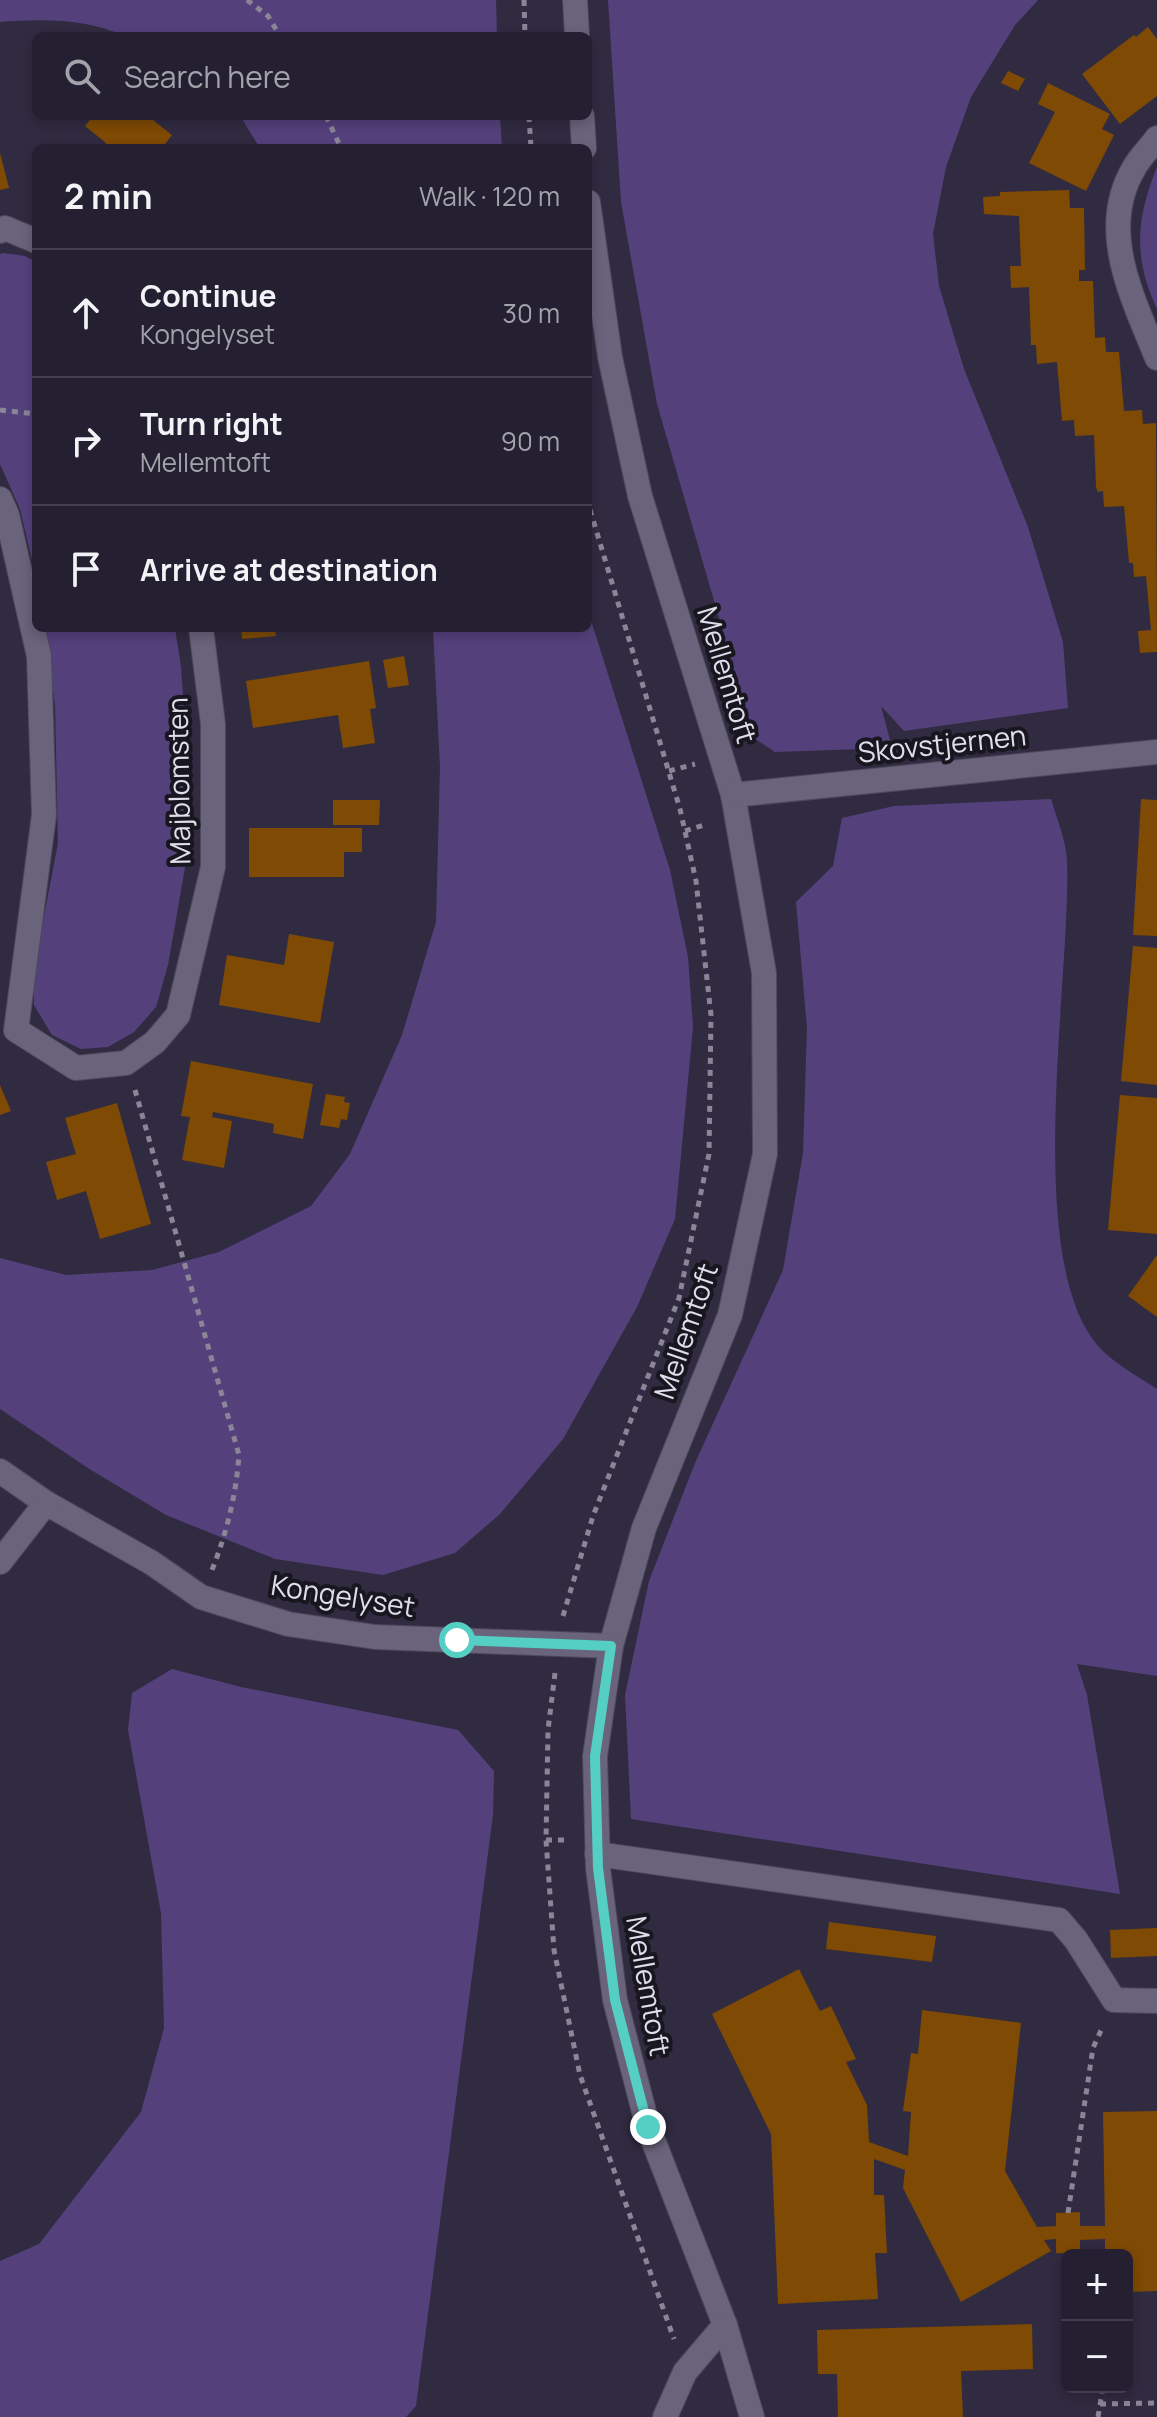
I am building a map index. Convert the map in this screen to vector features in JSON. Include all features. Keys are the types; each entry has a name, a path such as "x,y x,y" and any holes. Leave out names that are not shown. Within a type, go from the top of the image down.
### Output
{"street":[{"path":"575,0 577,32"},
{"path":"582,120 584,144"},
{"path":"1157,138 1133,169 1120,205 1118,239 1123,273 1157,358"},
{"path":"0,231 5,228 32,239"},
{"name":"Mellemtoft","path":"592,260 599,361 733,795 764,973 765,1154 730,1315 644,1528 611,1646 595,1756 597,1854 615,2000 648,2127 725,2325 752,2417"},
{"path":"0,499 7,515 32,625"},
{"path":"34,632 39,656 44,815 16,1030 76,1068 126,1063"},
{"name":"Majblomsten","path":"126,1063 155,1042 178,1015 213,867 213,724 202,632"},
{"name":"Skovstjernen","path":"733,795 1157,752"},
{"name":"Kongelyset","path":"0,1471 46,1503 152,1563 201,1597 288,1624 375,1637 611,1646"},
{"path":"0,1562 46,1503"},
{"path":"597,1854 1059,1920 1076,1940 1114,2000 1157,2001"},
{"path":"665,2417 685,2372 725,2325"}],"path":[{"path":"247,0 268,16 278,32"},
{"path":"524,0 525,32"},
{"path":"328,120 339,144"},
{"path":"529,120 531,144"},
{"path":"0,410 32,414"},
{"path":"592,516 680,809 696,881 711,1015 709,1154 679,1298 593,1516 563,1618 548,1730 546,1840 554,1950 580,2075 685,2372"},
{"path":"126,1063 239,1455 237,1489 222,1545 201,1597"},
{"path":"1068,2213 1093,2048 1114,2000"},
{"path":"1098,2417 1100,2393"},
{"path":"1100,2404 1157,2403"}],"shaded area":[{"path":"0,0 496,0 497,32 114,32 63,21 0,22"},
{"path":"608,0 1038,0 1015,25 971,97 946,167 933,234 939,286 964,369 1028,527 1063,642 1068,708 904,731 881,706 892,748 775,752 745,732 724,635 657,404 621,202"},
{"path":"242,120 500,120 502,144 258,144"},
{"path":"1157,167 1157,309 1144,272 1140,238 1145,204"},
{"path":"0,254 25,256 32,260 32,560 20,509 0,464"},
{"path":"592,624 670,870 688,957 693,1027 675,1219 637,1307 563,1439 500,1514 455,1553 383,1575 275,1559 166,1515 91,1470 0,1409 0,1258 66,1275 152,1270 219,1252 311,1206 350,1154 402,1035 436,922 440,767 433,632 592,632"},
{"path":"45,632 176,632 190,793 190,839 168,965 156,1007 134,1032 108,1047 81,1049 52,1035 34,1005 33,973 58,843 55,705"},
{"path":"1051,799 1067,855 1056,1115 1056,1185 1062,1250 1075,1305 1098,1346 1157,1389 1157,1676 1077,1664 1087,1695 1120,1894 631,1819 625,1695 649,1581 695,1463 783,1270 803,1153 807,1028 796,902 833,866 842,818 894,806"},
{"path":"172,1669 241,1687 458,1730 494,1771 493,1815 416,2406 406,2417 0,2417 0,2261 39,2244 141,2112 164,2028 161,1913 128,1730 132,1693"}],"building":[{"path":"1148,27 1157,39 1157,96 1120,124 1082,74"},
{"path":"1008,71 1025,79 1018,91 1001,83"},
{"path":"1048,83 1110,114 1102,129 1114,135 1086,191 1029,163 1055,112 1038,104"},
{"path":"90,120 153,120 172,135 165,144 105,144 85,126"},
{"path":"0,153 9,188 0,190"},
{"path":"1069,190 1070,208 1084,208 1085,270 1079,270 1079,281 1093,281 1095,338 1105,337 1106,352 1119,352 1124,411 1142,410 1143,424 1156,423 1157,652 1140,653 1138,631 1151,630 1146,576 1134,577 1133,563 1129,563 1124,506 1104,507 1103,491 1098,492 1096,487 1094,435 1075,436 1074,420 1062,421 1057,362 1037,364 1036,345 1031,345 1029,287 1011,288 1010,266 1021,266 1019,216 984,214 983,197 1000,196 1000,192"},
{"path":"241,632 276,632 276,636 242,639"},
{"path":"404,656 409,685 388,688 383,660"},
{"path":"369,661 376,708 370,709 375,743 343,748 338,715 253,728 246,681"},
{"path":"1141,799 1157,800 1157,936 1133,935"},
{"path":"333,800 380,800 379,825 333,825"},
{"path":"249,828 362,828 362,852 344,852 344,877 249,877"},
{"path":"289,934 334,942 320,1023 219,1005 227,955 284,965"},
{"path":"1133,946 1157,948 1157,1085 1121,1081"},
{"path":"191,1061 313,1084 303,1139 273,1133 274,1124 213,1112 212,1117 232,1121 224,1168 182,1160 190,1117 181,1116"},
{"path":"0,1085 11,1111 0,1115"},
{"path":"326,1094 345,1097 344,1102 350,1103 347,1120 341,1119 339,1128 320,1125"},
{"path":"1120,1095 1157,1098 1157,1234 1108,1230"},
{"path":"117,1103 151,1224 100,1239 86,1191 57,1200 46,1162 76,1154 65,1118"},
{"path":"1157,1255 1157,1317 1128,1296"},
{"path":"829,1922 936,1936 932,1962 826,1949"},
{"path":"1157,1928 1157,1956 1111,1958 1110,1930"},
{"path":"799,1969 820,2011 831,2006 856,2059 846,2062 867,2105 869,2142 908,2156 911,2112 903,2111 911,2053 918,2054 922,2010 1021,2023 1005,2171 1037,2227 1056,2226 1056,2213 1080,2212 1080,2226 1105,2226 1103,2112 1157,2111 1157,2291 1133,2292 1133,2249 1105,2249 1105,2239 1080,2240 1080,2249 1061,2249 1061,2253 1056,2253 1056,2239 1044,2240 1051,2251 961,2302 903,2188 905,2170 874,2159 874,2195 884,2195 887,2253 875,2253 878,2299 778,2304 771,2134 712,2014"},
{"path":"1032,2324 1033,2369 961,2371 963,2417 838,2417 837,2374 818,2374 817,2330"}],"route":[{"path":"457,1640 611,1646 595,1756 598,1868 615,2000 648,2127"}]}
